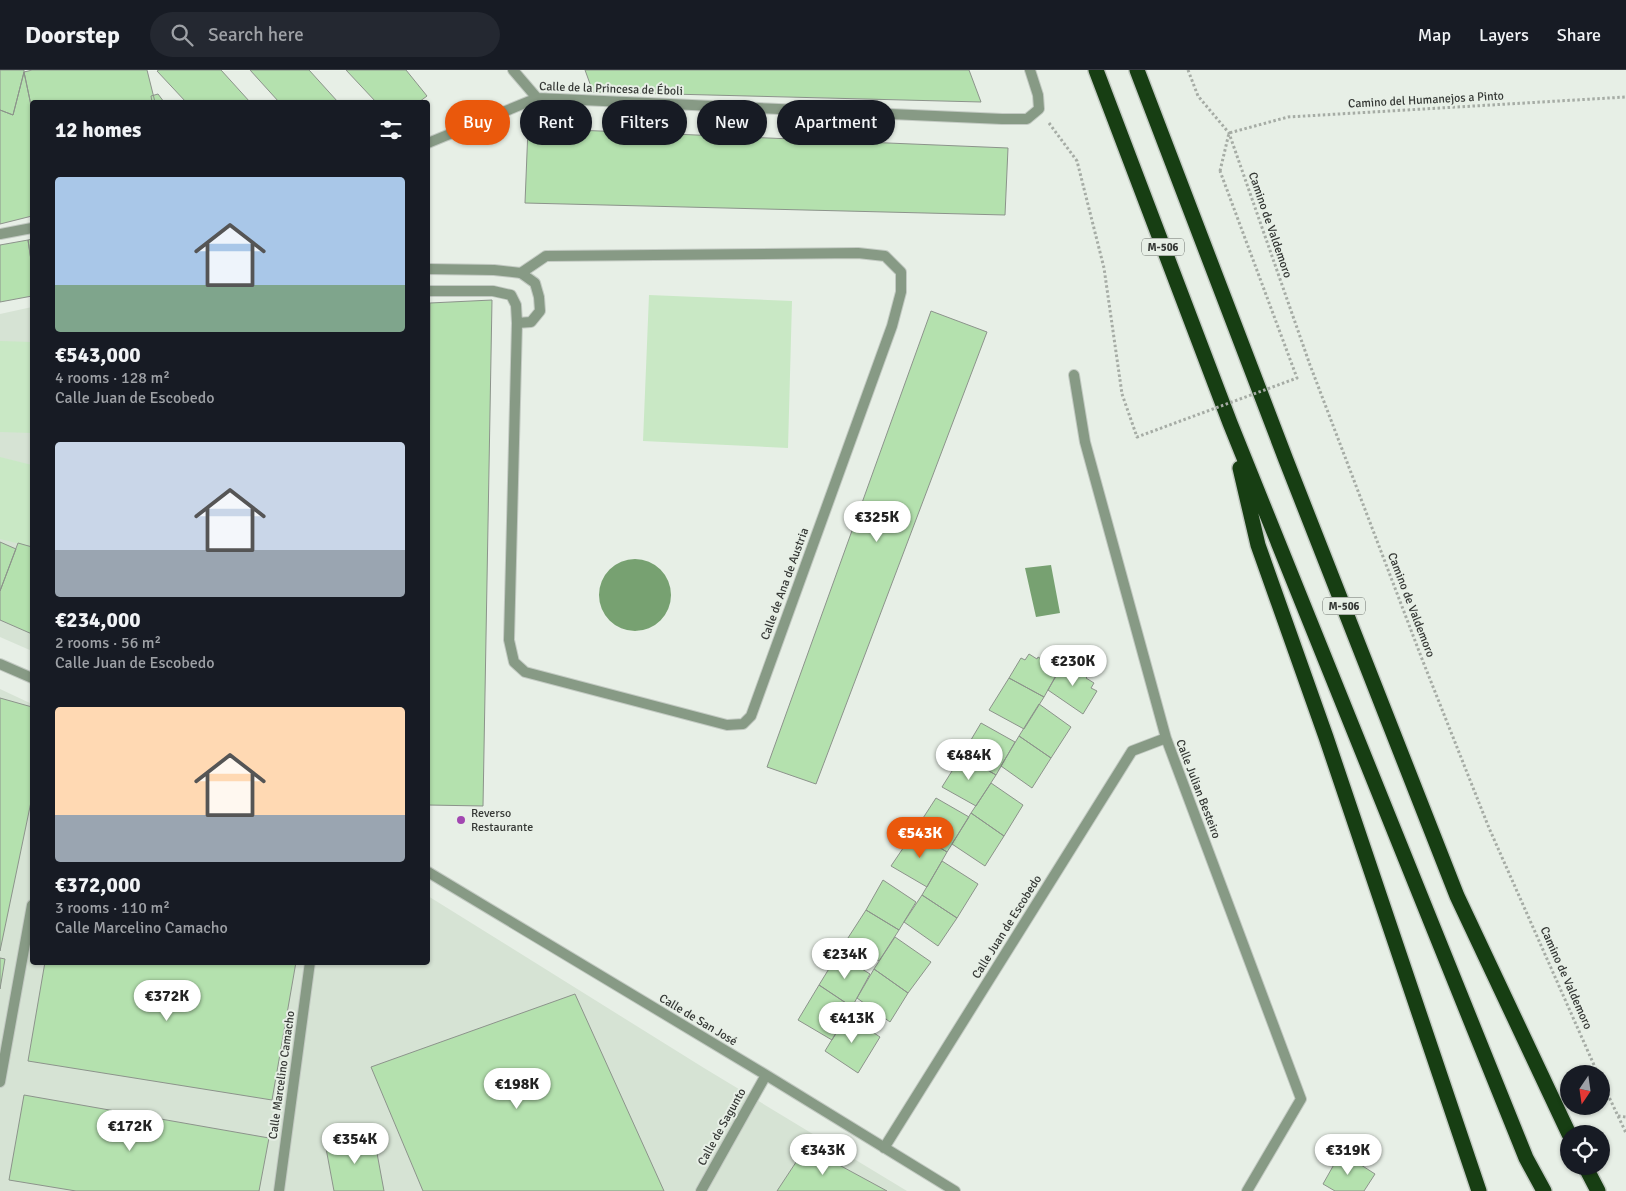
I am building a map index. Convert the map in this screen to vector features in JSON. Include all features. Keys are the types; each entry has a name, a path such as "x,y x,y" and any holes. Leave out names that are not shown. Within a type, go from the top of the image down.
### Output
{"highway":[{"name":"M-506","path":"1096,70 1230,423 1526,1158 1544,1191"},
{"name":"M-506","path":"1137,70 1283,450 1458,896 1565,1125"},
{"path":"1230,423 1258,545 1326,737 1479,1191"},
{"path":"1590,1175 1598,1191"}],"street":[{"path":"512,70 537,98"},
{"path":"1030,70 1038,95 1038,109"},
{"name":"Calle de la Princesa de Éboli","path":"430,142 537,98 1002,119 1027,119 1038,109"},
{"path":"0,234 30,228"},
{"name":"Calle de Ana de Austria","path":"430,291 493,290 511,295 516,305 509,640 514,662 525,672 728,725 743,724 751,716 892,326 901,292 901,272 885,256 858,253 546,256 521,273"},
{"path":"430,269 494,270 521,273 535,283 540,297 540,311 531,322 516,324"},
{"name":"Calle Julian Besteiro","path":"1074,375 1085,442 1166,738 1301,1099 1246,1191"},
{"path":"0,664 30,677"},
{"name":"Calle Juan de Escobedo","path":"884,1148 1132,751 1166,738"},
{"name":"Calle de San José","path":"430,873 955,1191"},
{"path":"0,1082 2,1061 30,915"},
{"name":"Calle Marcelino Camacho","path":"279,1191 310,965"},
{"name":"Calle de Sagunto","path":"701,1191 766,1075"}],"path":[{"name":"Camino de Valdemoro","path":"1188,70 1198,96 1229,133 1310,365 1422,659 1489,828 1594,1065"},
{"name":"Camino del Humanejos a Pinto","path":"1229,133 1288,117 1626,98"},
{"path":"1038,109 1076,161 1104,268 1122,394 1137,437 1297,378 1220,171 1229,133"},
{"path":"1610,1100 1626,1133"},
{"path":"1617,1116 1626,1117"}],"shaded area":[{"path":"649,295 792,301 788,448 643,441"},
{"path":"30,307 30,650 0,637 0,314"},
{"path":"0,341 30,342 30,433 0,432"},
{"path":"0,457 30,464 30,546 0,539"},
{"path":"635,559 655,565 665,575 671,595 665,615 655,625 635,631 615,625 605,615 599,595 605,575 615,565"},
{"path":"1051,565 1060,613 1036,617 1025,568"},
{"path":"0,689 30,703 30,965 430,965 430,897 704,1068 907,1191 0,1191"}],"building":[{"path":"0,70 24,70 13,115 0,110"},
{"path":"32,70 147,70 154,100 30,100 24,72"},
{"path":"221,70 248,100 184,100 157,71"},
{"path":"250,70 309,70 336,100 277,100"},
{"path":"346,70 406,70 427,96 422,100 374,100"},
{"path":"585,70 969,70 981,102 593,92"},
{"path":"24,72 30,100 30,216 0,224 0,110 13,115"},
{"path":"158,94 162,100 152,100 151,96"},
{"path":"592,131 602,131 602,145 687,145 687,135 697,135 697,145 767,145 767,138 777,138 777,145 895,145 895,143 1008,148 1005,215 525,203 527,145 592,145"},
{"path":"28,240 30,254 30,296 0,302 0,245"},
{"path":"492,300 483,806 430,805 430,303"},
{"path":"931,311 987,332 816,784 767,767"},
{"path":"0,542 16,549 0,591"},
{"path":"18,543 30,546 30,633 0,620 0,591"},
{"path":"1029,654 1037,659 1038,657 1059,670 1044,697 1009,678 1021,658 1025,660"},
{"path":"1066,659 1090,674 1086,678 1094,683 1091,688 1097,691 1083,714 1048,690"},
{"path":"1009,678 1044,697 1024,729 989,710"},
{"path":"0,698 30,706 30,807 0,951"},
{"path":"1039,704 1071,727 1051,758 1019,736"},
{"path":"981,723 1015,742 996,775 962,755"},
{"path":"1019,736 1051,758 1032,788 1001,766"},
{"path":"962,755 996,775 976,806 942,787"},
{"path":"991,783 1023,805 1004,836 971,813"},
{"path":"936,798 969,817 947,852 914,832"},
{"path":"971,813 1004,836 985,866 952,844"},
{"path":"914,832 947,852 927,887 891,866"},
{"path":"942,861 978,884 957,918 922,895"},
{"path":"883,880 916,902 899,930 866,910"},
{"path":"922,895 957,918 938,946 904,922"},
{"path":"866,910 899,930 879,961 846,941"},
{"path":"895,937 931,962 908,993 874,969"},
{"path":"838,954 870,974 852,1007 819,985"},
{"path":"0,958 5,959 0,989"},
{"path":"44,965 295,965 272,1100 28,1061"},
{"path":"874,969 908,993 890,1022 857,998"},
{"path":"819,985 852,1007 832,1040 798,1020"},
{"path":"575,994 664,1191 423,1191 371,1067"},
{"path":"847,1015 880,1037 858,1073 825,1051"},
{"path":"24,1095 269,1138 259,1191 76,1191 9,1180"},
{"path":"374,1137 384,1191 334,1191 325,1143"},
{"path":"806,1147 887,1191 777,1191"},
{"path":"1341,1152 1375,1174 1364,1191 1335,1191 1323,1184"}],"place":[{"name":"Reverso Restaurante","path":"461,820"}]}
